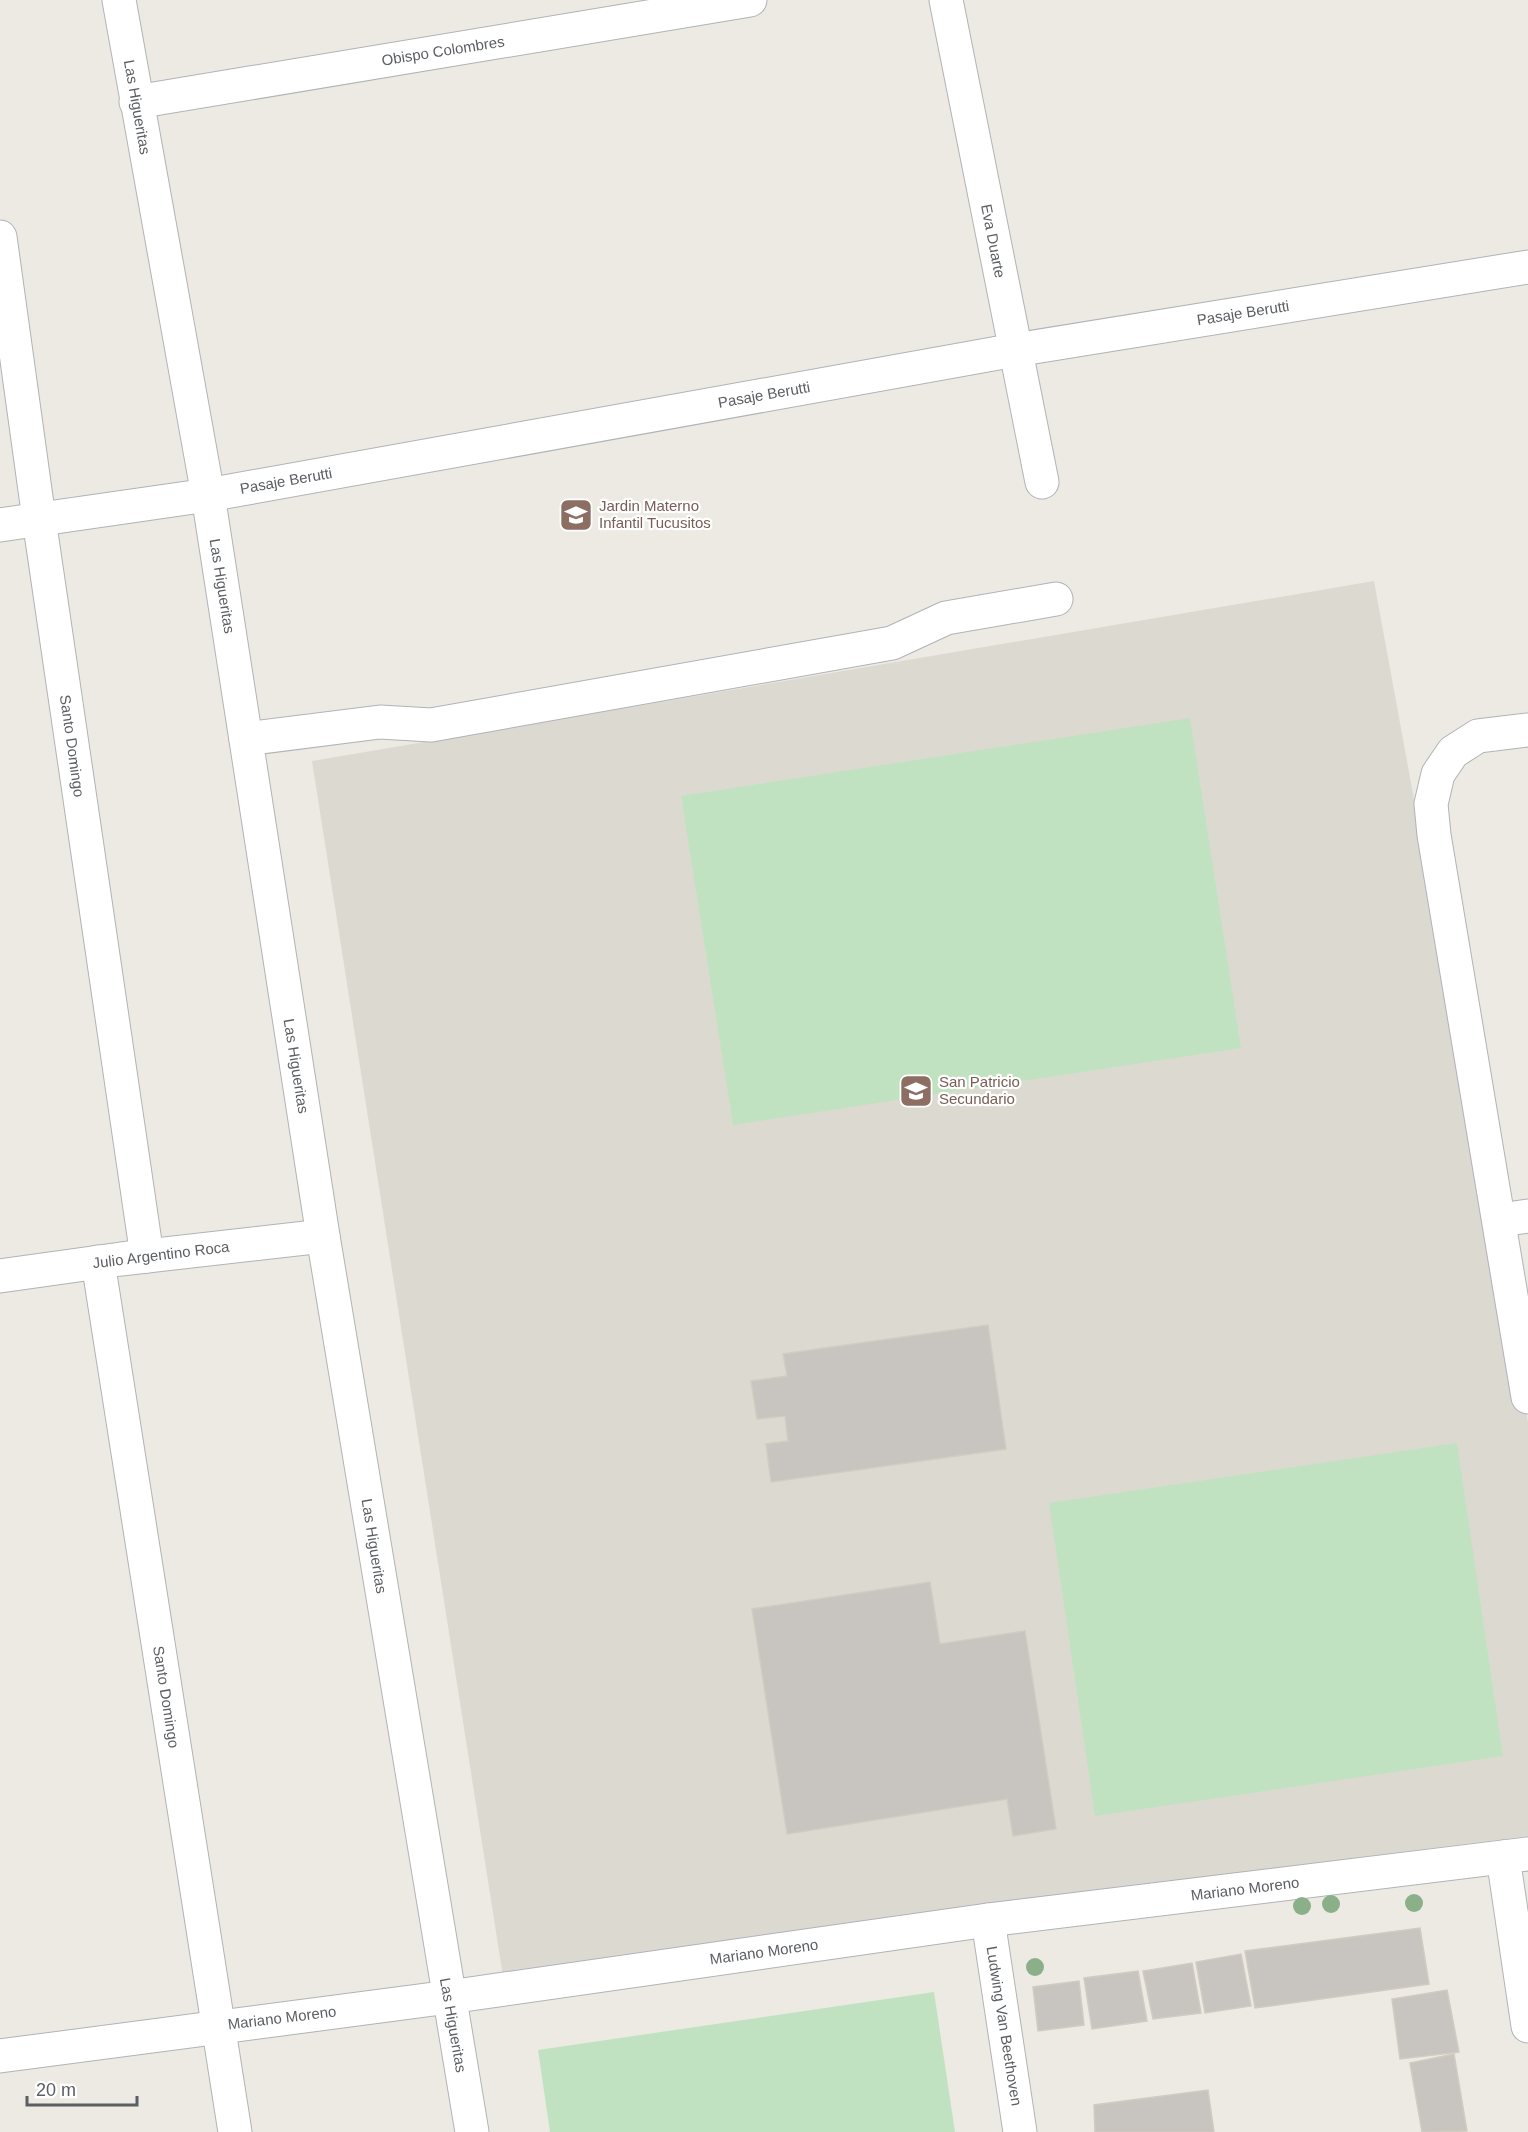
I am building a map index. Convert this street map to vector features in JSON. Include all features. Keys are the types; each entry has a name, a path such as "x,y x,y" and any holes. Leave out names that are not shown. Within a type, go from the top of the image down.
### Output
{"street":[{"name":"Las Higueritas","path":"118,0 208,495 323,1236 472,2132"},
{"name":"Obispo Colombres","path":"136,102 750,0"},
{"name":"Eva Duarte","path":"946,0 1042,482"},
{"name":"Santo Domingo","path":"0,237 147,1256"},
{"name":"Pasaje Berutti","path":"0,525 208,495 1015,350 1528,267"},
{"path":"246,739 380,722 431,725 892,643 946,618 1056,599"},
{"path":"1528,730 1478,736 1453,752 1438,774 1431,804 1434,835 1514,1218 1528,1397"},
{"name":"Julio Argentino Roca","path":"0,1276 98,1262 323,1236"},
{"name":"Santo Domingo","path":"98,1262 235,2132"},
{"path":"1515,1856 1528,2026"},
{"name":"Mariano Moreno","path":"0,2056 449,1997 988,1920 1515,1856"},
{"name":"Ludwing Van Beethoven","path":"988,1920 1020,2132"}],"shaded area":[{"name":"San Patricio Secundario","path":"1374,581 1528,1422 1528,1853 505,1989 312,761"}],"green space":[{"path":"1190,718 1241,1048 733,1125 681,796"},
{"path":"1457,1443 1503,1756 1095,1816 1049,1503"},
{"path":"934,1992 955,2132 550,2132 538,2050"}],"building":[{"path":"988,1325 1006,1449 771,1482 766,1444 788,1441 785,1416 757,1419 751,1381 787,1376 783,1354"},
{"path":"930,1582 940,1644 1025,1631 1056,1829 1013,1836 1007,1799 787,1834 752,1609"},
{"path":"1420,1928 1429,1984 1255,2008 1245,1951"},
{"path":"1241,1954 1251,2006 1205,2013 1196,1962"},
{"path":"1192,1963 1201,2013 1153,2019 1143,1971"},
{"path":"1138,1971 1147,2021 1092,2029 1084,1978"},
{"path":"1079,1981 1084,2025 1038,2031 1033,1987"},
{"path":"1447,1990 1459,2052 1400,2059 1392,1999"},
{"path":"1454,2054 1467,2131 1422,2132 1410,2063"},
{"path":"1208,2090 1214,2132 1095,2132 1094,2105"}],"place":[{"name":"Jardin Materno Infantil Tucusitos","path":"576,515"},
{"name":"San Patricio Secundario","path":"916,1091"}]}
